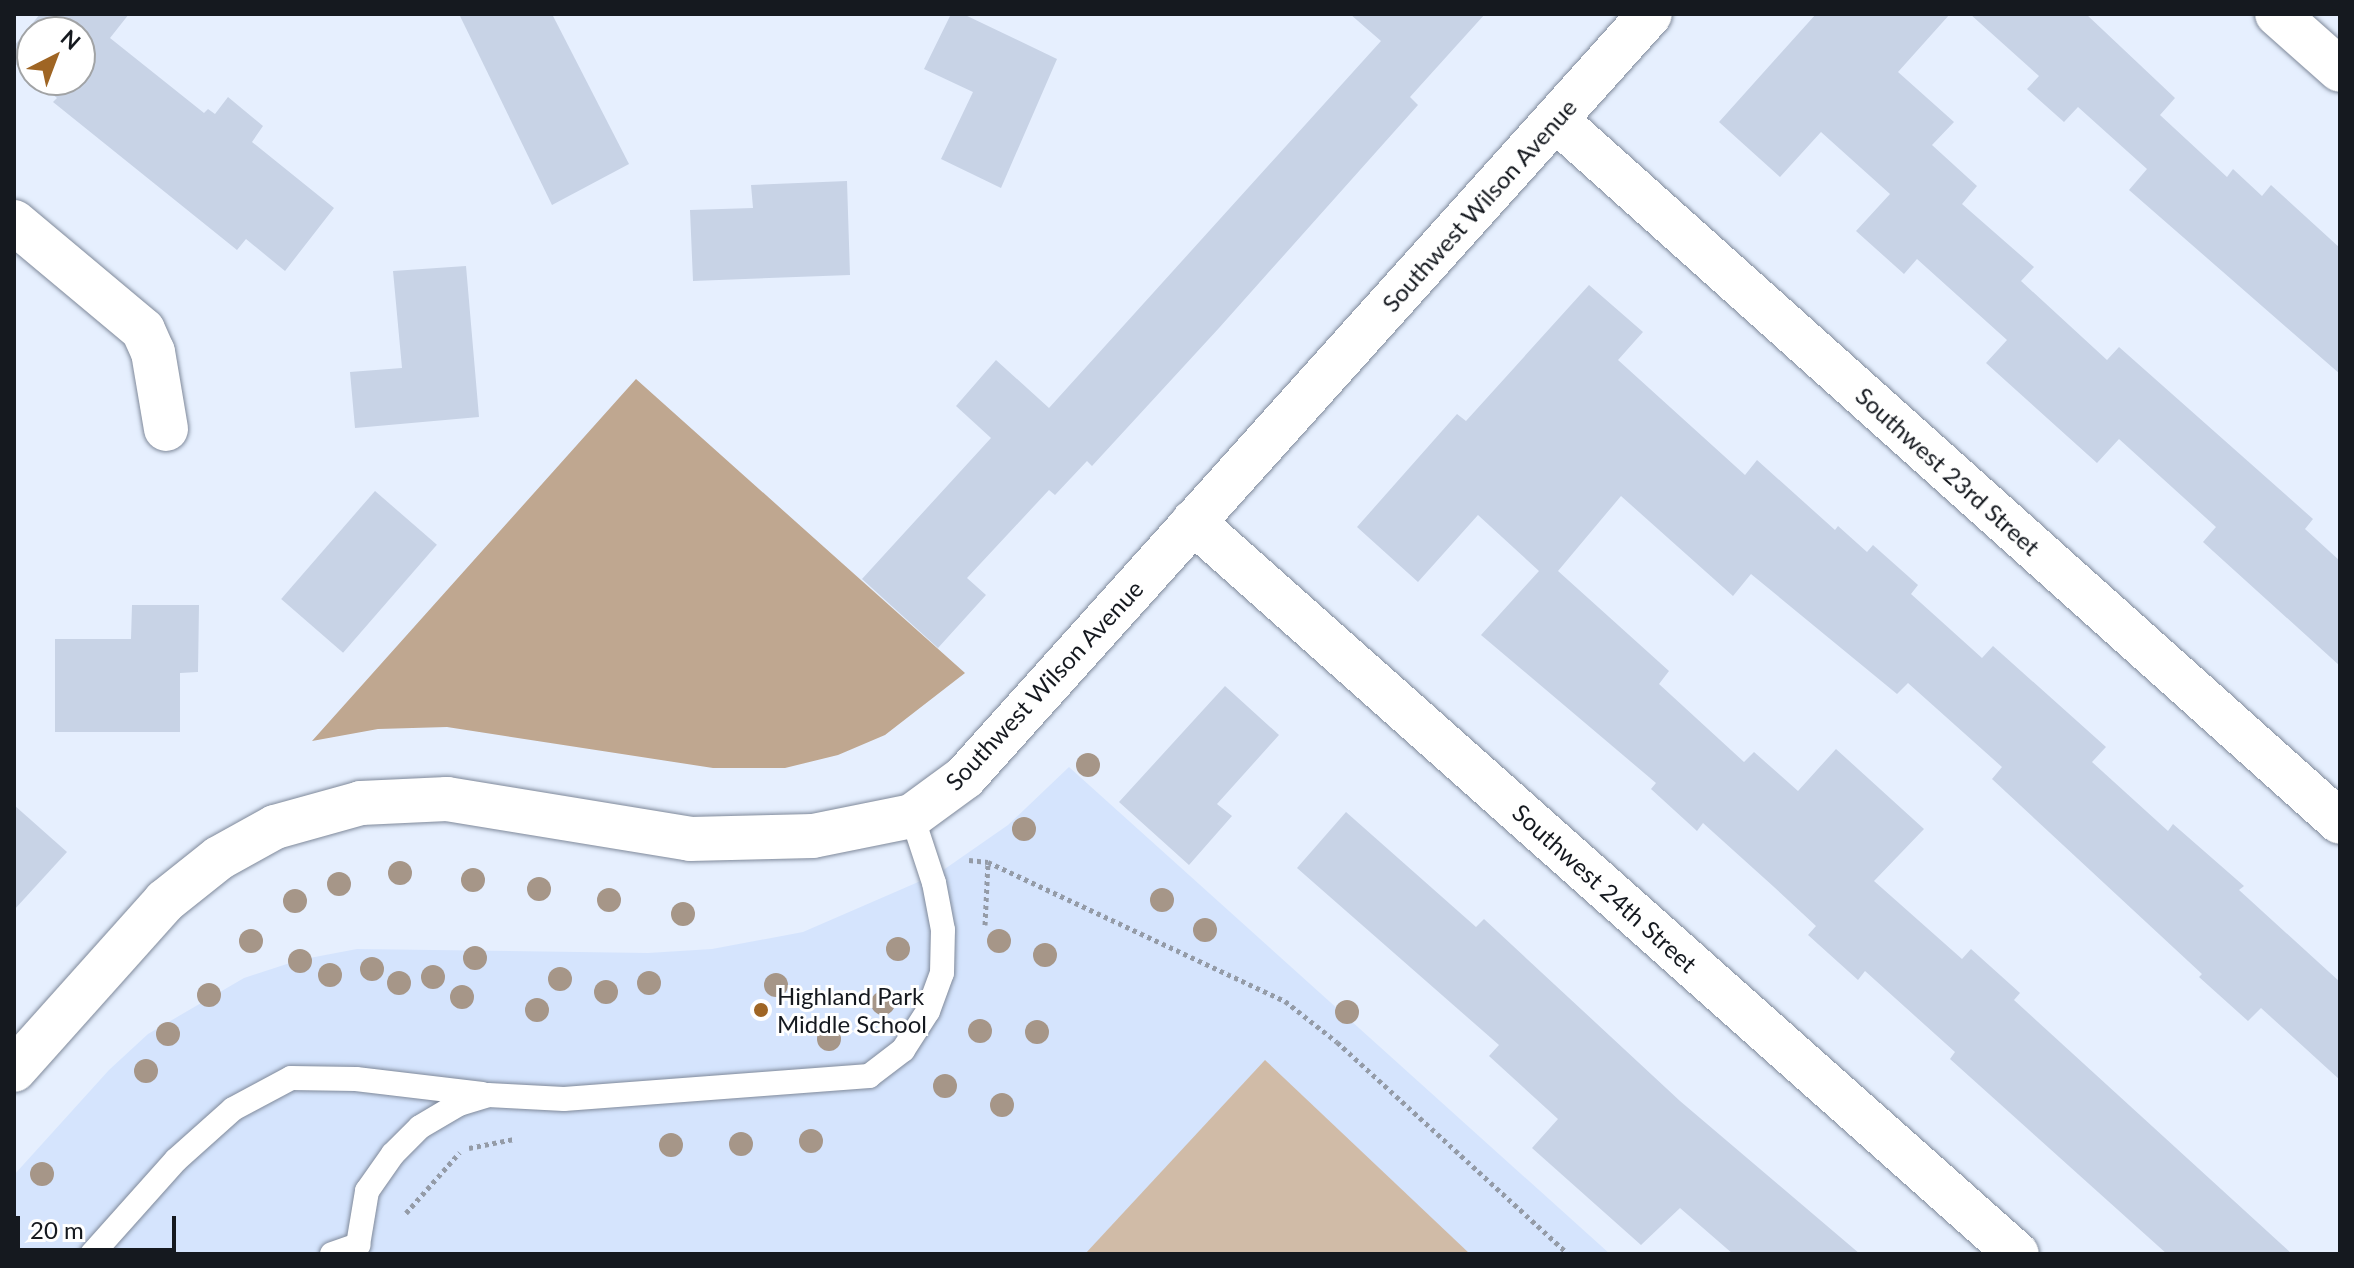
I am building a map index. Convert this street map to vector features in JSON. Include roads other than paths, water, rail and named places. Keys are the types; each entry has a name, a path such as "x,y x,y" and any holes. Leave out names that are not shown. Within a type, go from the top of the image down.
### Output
{"street":[{"name":"Southwest Wilson Avenue","path":"14,1070 165,901 219,858 275,827 361,803 447,799 690,839 919,835 965,777 1650,14"},
{"path":"2277,14 2340,70"},
{"name":"Southwest 23rd Street","path":"1556,120 2340,822"},
{"path":"14,222 143,330 153,352 166,429"},
{"name":"Southwest 24th Street","path":"1193,522 2017,1254"}],"lane":[{"path":"92,1254 187,1150 233,1109 291,1078 356,1079 488,1095 564,1099 869,1076 903,1050 928,1011 942,973 943,930 919,835"},
{"path":"332,1254 358,1245 367,1191 393,1154 420,1127 488,1095"}],"place":[{"name":"Highland Park Middle School","path":"761,1010"}]}
